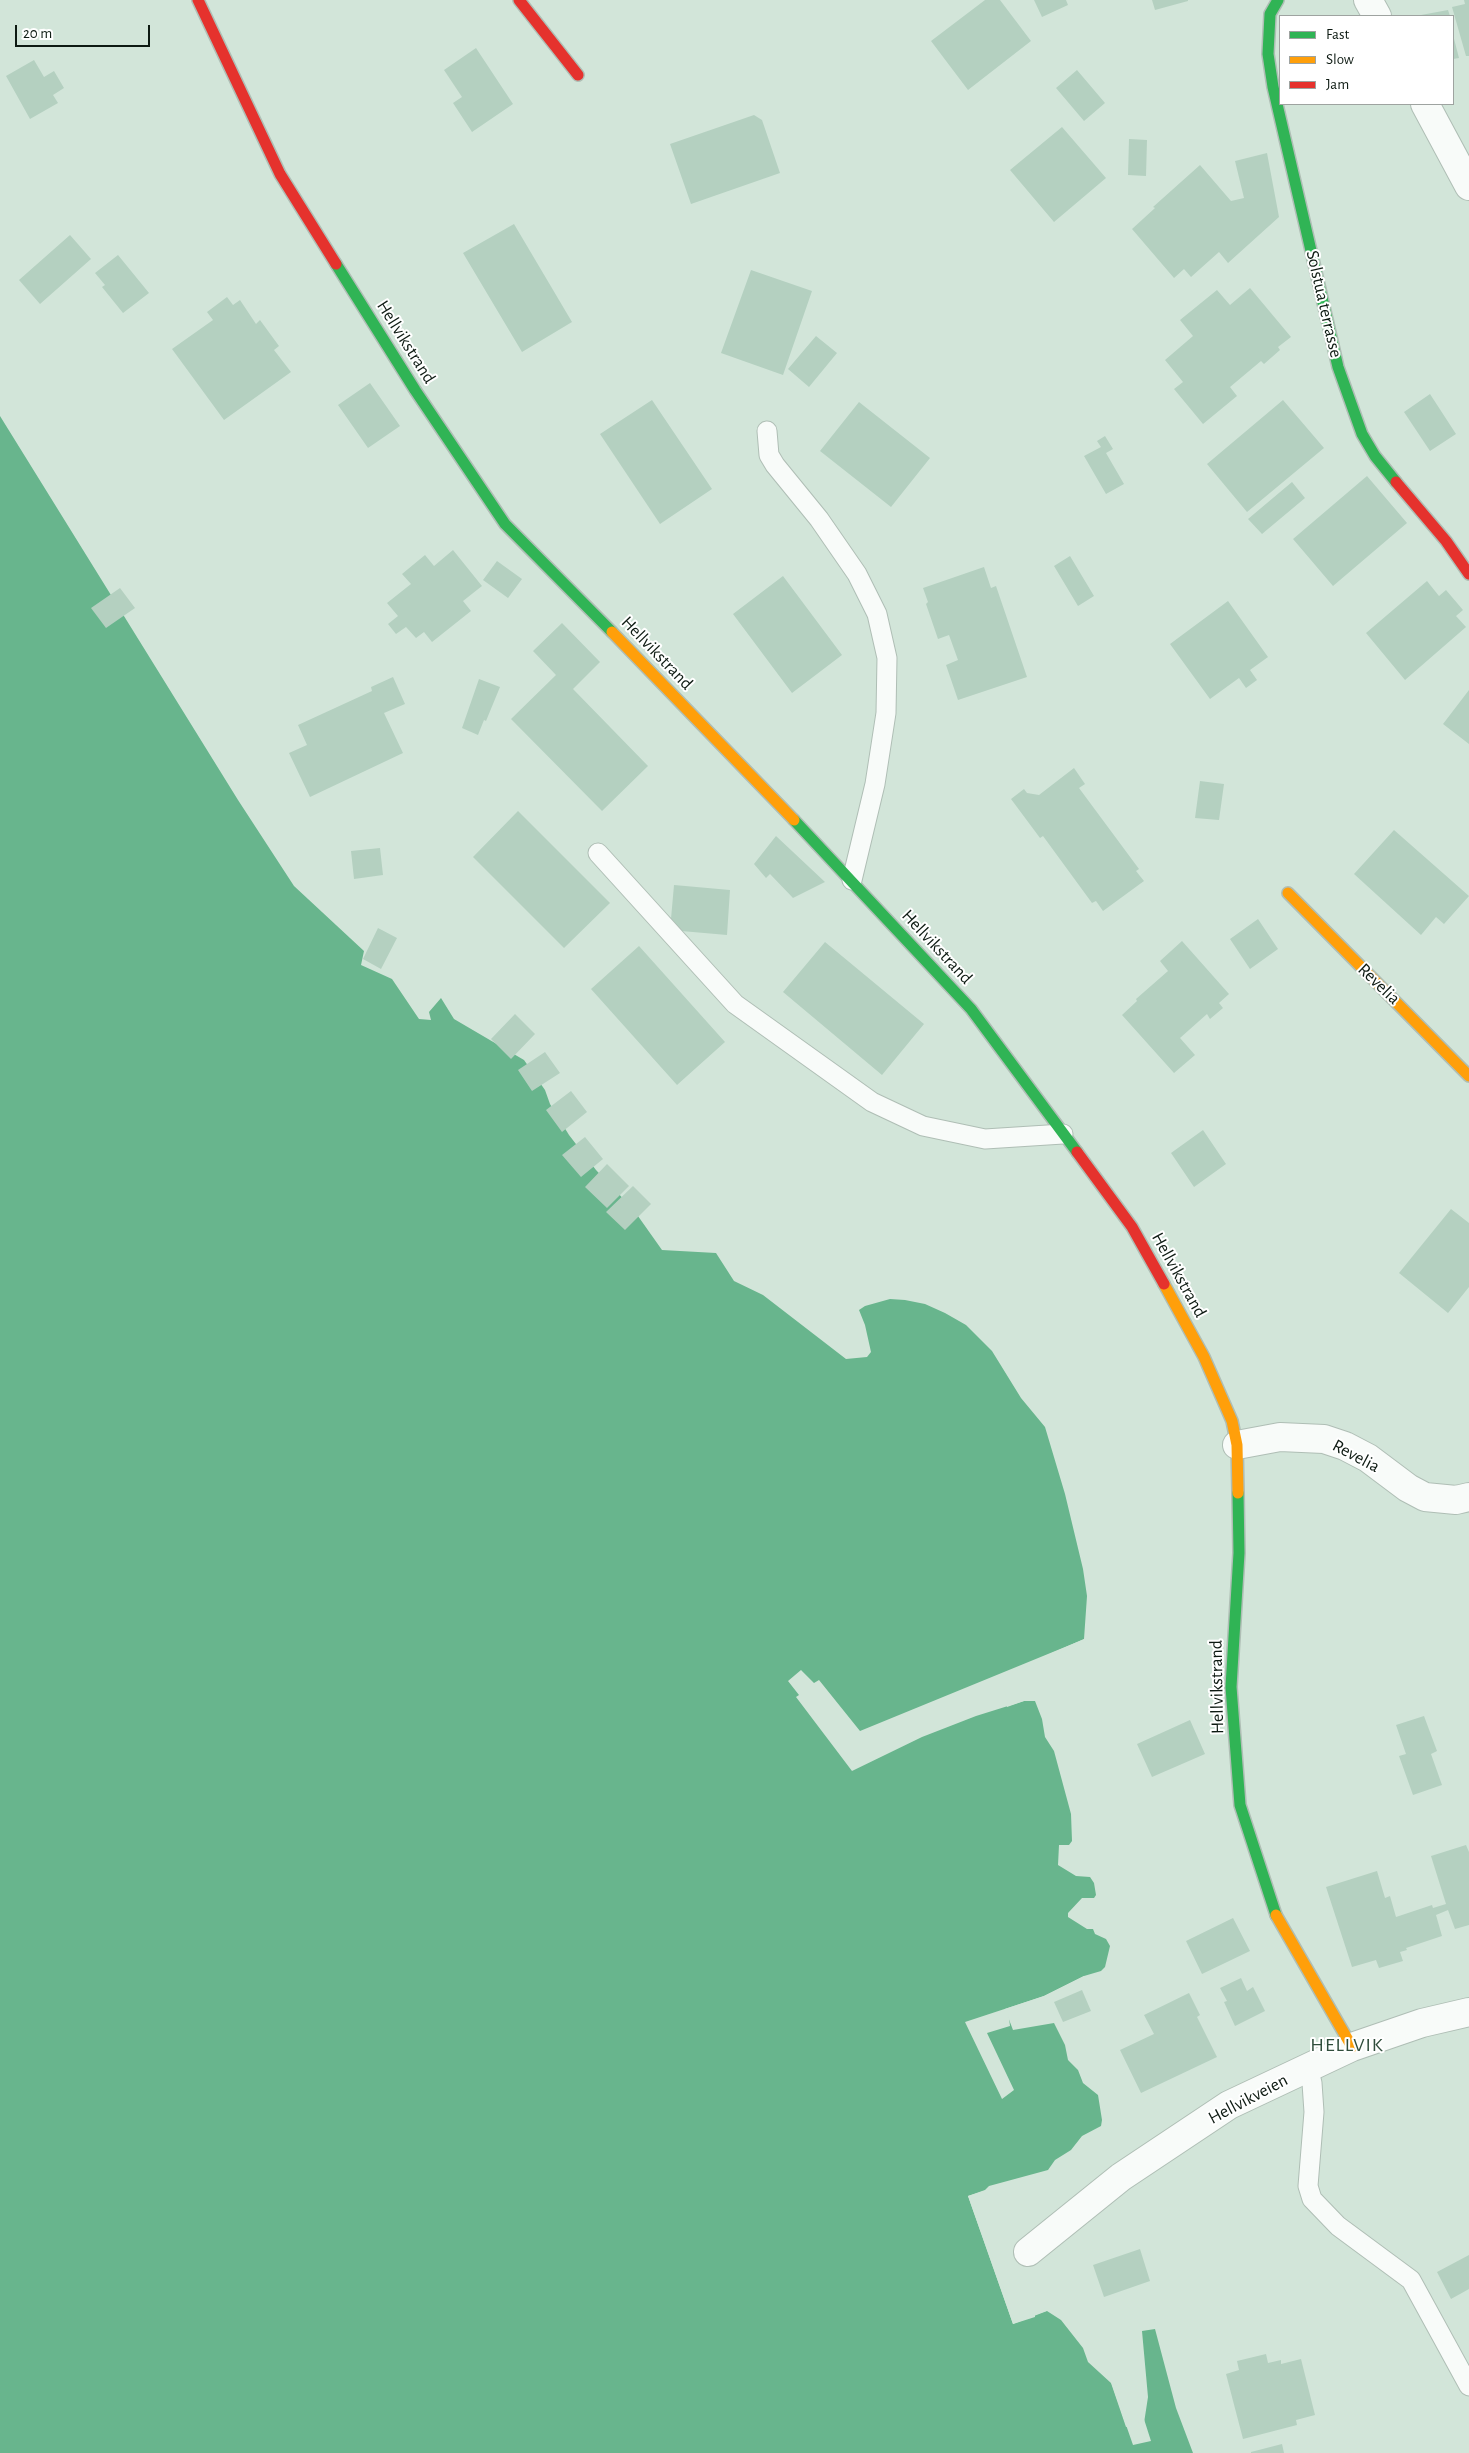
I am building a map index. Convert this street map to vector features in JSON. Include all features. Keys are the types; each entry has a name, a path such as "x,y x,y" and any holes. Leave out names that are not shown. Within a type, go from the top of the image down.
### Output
{"street":[{"name":"Hellvikstrand","path":"198,0 280,174 415,390 505,524 852,880 971,1010 1132,1227 1204,1357 1232,1421 1236,1445 1239,1553 1231,1687 1240,1805 1277,1919 1352,2047"},
{"path":"518,0 578,75"},
{"name":"Solstua terrasse","path":"1278,0 1270,14 1268,54 1273,87 1338,367 1362,434 1375,456 1446,541 1469,574"},
{"path":"1368,0 1376,15"},
{"path":"1426,105 1469,186"},
{"name":"Revelia","path":"1288,893 1469,1076"},
{"name":"Revelia","path":"1236,1445 1280,1437 1324,1440 1345,1446 1368,1458 1408,1488 1425,1497 1456,1500 1469,1497"},
{"name":"Hellvikveien","path":"1028,2252 1121,2177 1229,2105 1308,2068 1328,2056 1422,2023 1469,2012"}],"lane":[{"path":"767,431 768,449 775,466 819,519 857,574 877,614 887,658 886,713 881,748 875,784 852,880"},
{"path":"598,853 735,1004 872,1102 923,1126 985,1139 1063,1134"},
{"path":"1308,2068 1312,2083 1314,2112 1308,2186 1312,2199 1338,2226 1411,2280 1469,2386"}],"shaded area":[{"path":"0,416 238,800 294,886 364,951 361,965 392,979 419,1019 431,1020 429,1012 441,998 454,1019 524,1060 545,1090 550,1104 569,1135 596,1170 633,1209 662,1250 716,1253 734,1281 763,1295 846,1359 867,1357 871,1352 865,1325 859,1310 865,1306 890,1299 905,1300 925,1304 945,1313 966,1325 992,1351 1021,1398 1045,1427 1065,1494 1083,1569 1087,1596 1084,1639 999,1676 1007,1707 1024,1701 1035,1701 1042,1719 1045,1737 1054,1751 1071,1814 1072,1841 1069,1845 1059,1845 1058,1865 1076,1876 1090,1877 1094,1883 1096,1895 1094,1898 1082,1898 1068,1913 1068,1917 1087,1929 1093,1929 1095,1934 1106,1939 1110,1946 1105,1967 1101,1971 1084,1976 1044,1996 1005,2009 1013,2030 1054,2023 1065,2045 1068,2060 1078,2070 1083,2083 1098,2095 1102,2120 1101,2126 1082,2136 1071,2150 1055,2160 1048,2170 989,2186 985,2190 968,2196 1013,2324 1047,2311 1061,2320 1083,2348 1088,2362 1111,2383 1126,2427 1144,2423 1148,2397 1142,2331 1155,2329 1176,2408 1193,2453 0,2453"}],"pier":[{"path":"1087,1638 1085,1641 1001,1677 1008,1704 1024,1699 1024,1701 976,1716 922,1737 852,1771 796,1697 799,1695 788,1681 801,1670 814,1683 819,1680 860,1731"},
{"path":"1084,1976 1085,1979 1045,1998 1008,2010 1010,2026 987,2033 1014,2090 1002,2099 965,2022 1044,1996"},
{"path":"990,2189 971,2197 1015,2321 1046,2308 1049,2310 1013,2324 968,2196"},
{"path":"1110,2379 1113,2382 1128,2425 1142,2421 1143,2416 1151,2441 1133,2445"}],"building":[{"path":"985,0 1000,0 1031,41 968,90 931,41"},
{"path":"1034,0 1066,0 1068,5 1042,17"},
{"path":"1152,0 1188,0 1188,1 1155,10"},
{"path":"1464,0 1469,0 1469,56 1466,56 1452,7 1465,4"},
{"path":"1448,10 1450,15 1421,15"},
{"path":"1454,39 1459,58 1454,59"},
{"path":"476,48 513,104 472,132 453,103 462,97 444,70"},
{"path":"34,60 44,77 54,71 64,88 53,95 58,103 30,119 6,76"},
{"path":"1077,70 1105,103 1084,121 1056,88"},
{"path":"754,115 762,120 780,173 691,204 670,144"},
{"path":"1062,127 1106,178 1054,222 1010,170"},
{"path":"1129,139 1147,140 1146,176 1128,175"},
{"path":"1267,153 1279,217 1228,263 1219,252 1191,277 1184,269 1174,278 1132,229 1155,208 1153,207 1200,165 1231,201 1244,198 1235,161"},
{"path":"514,224 572,322 522,352 463,253"},
{"path":"70,235 91,259 40,304 19,280"},
{"path":"118,255 149,293 123,313 102,287 105,285 95,273"},
{"path":"751,270 812,291 783,375 721,353"},
{"path":"1250,288 1291,337 1278,347 1280,350 1264,364 1261,361 1230,387 1237,396 1203,424 1174,389 1183,382 1165,360 1193,336 1180,320 1217,290 1230,305"},
{"path":"227,297 233,305 240,300 256,324 260,320 279,346 274,350 291,372 224,420 172,349 213,320 207,312"},
{"path":"816,336 837,353 809,387 788,369"},
{"path":"370,383 400,426 368,448 338,405"},
{"path":"1430,394 1456,434 1430,451 1404,412"},
{"path":"652,400 712,489 660,524 600,434"},
{"path":"1283,400 1324,448 1247,512 1207,464"},
{"path":"859,402 930,458 891,507 820,451"},
{"path":"1105,436 1113,449 1106,453 1124,484 1106,494 1084,456 1101,447 1097,441"},
{"path":"1367,476 1407,523 1333,586 1293,539"},
{"path":"1292,482 1305,498 1262,534 1248,519"},
{"path":"453,550 482,586 463,601 471,611 432,642 424,632 416,638 406,627 396,634 388,624 398,616 387,603 411,584 402,574 425,555 434,566"},
{"path":"1070,556 1094,596 1078,606 1054,566"},
{"path":"497,561 522,579 508,598 483,580"},
{"path":"984,567 991,588 996,586 1027,677 958,700 946,665 958,660 949,635 938,639 926,604 928,602 923,588"},
{"path":"783,576 842,655 792,693 733,614"},
{"path":"1427,581 1439,596 1446,590 1463,610 1456,616 1466,627 1405,680 1366,633"},
{"path":"120,588 135,608 106,628 91,608"},
{"path":"1228,601 1268,657 1250,670 1257,680 1246,688 1239,678 1210,699 1170,644"},
{"path":"562,623 600,662 573,689 648,766 602,811 511,719 556,675 533,651"},
{"path":"393,677 405,704 384,713 403,753 310,797 289,753 307,745 298,725 372,691 371,687"},
{"path":"479,679 500,687 478,735 462,728"},
{"path":"1469,690 1469,744 1443,724"},
{"path":"1074,768 1085,784 1079,788 1139,869 1136,871 1144,881 1103,911 1096,901 1092,903 1043,836 1040,838 1011,799 1024,789 1027,793 1039,795"},
{"path":"1200,781 1224,784 1219,820 1195,818"},
{"path":"518,811 610,903 564,948 473,857"},
{"path":"1394,830 1469,896 1444,924 1436,917 1421,935 1354,874"},
{"path":"776,836 825,882 793,898 770,874 766,878 754,864"},
{"path":"380,848 383,875 354,879 351,851"},
{"path":"674,885 730,890 727,935 670,930"},
{"path":"1258,919 1278,949 1250,969 1230,939"},
{"path":"378,928 397,938 381,969 363,959"},
{"path":"1182,941 1229,994 1219,1003 1223,1008 1210,1019 1207,1014 1180,1038 1195,1055 1174,1073 1122,1015 1137,1001 1136,999 1168,971 1160,961"},
{"path":"825,942 924,1024 882,1075 783,992"},
{"path":"639,946 725,1042 677,1085 591,989"},
{"path":"515,1014 535,1034 511,1059 491,1039"},
{"path":"545,1052 560,1073 532,1091 518,1070"},
{"path":"571,1091 587,1112 562,1132 546,1110"},
{"path":"1203,1130 1226,1164 1194,1187 1171,1153"},
{"path":"585,1137 603,1159 581,1177 562,1155"},
{"path":"607,1164 629,1186 607,1208 585,1187"},
{"path":"633,1186 651,1204 625,1230 606,1212"},
{"path":"1451,1209 1469,1223 1469,1287 1448,1313 1399,1273"},
{"path":"1424,1716 1437,1751 1431,1754 1442,1785 1413,1795 1399,1756 1406,1754 1396,1725"},
{"path":"1190,1720 1205,1754 1152,1777 1137,1744"},
{"path":"1466,1845 1469,1852 1469,1925 1455,1929 1448,1910 1436,1915 1442,1936 1406,1948 1407,1950 1400,1952 1403,1961 1379,1968 1376,1960 1352,1967 1326,1887 1377,1871 1385,1898 1390,1896 1396,1917 1432,1905 1433,1908 1446,1904 1431,1856"},
{"path":"1233,1918 1250,1951 1202,1974 1186,1941"},
{"path":"1241,1978 1247,1991 1253,1987 1265,2011 1235,2026 1224,2002 1227,2001 1220,1988"},
{"path":"1082,1990 1091,2011 1063,2022 1054,2002"},
{"path":"1189,1993 1200,2015 1197,2017 1217,2057 1141,2093 1120,2050 1154,2034 1144,2015"},
{"path":"1140,2249 1150,2281 1104,2297 1093,2265"},
{"path":"1469,2255 1469,2289 1451,2299 1437,2272"},
{"path":"1266,2354 1268,2363 1281,2360 1281,2364 1301,2359 1315,2415 1296,2420 1297,2425 1243,2439 1226,2374 1239,2370 1237,2361"},
{"path":"1282,2444 1284,2453 1251,2453 1251,2452"}],"traffic: fast":[{"path":"1278,0 1270,14 1268,54 1273,87 1338,367 1362,434 1375,456 1396,482"},
{"path":"336,264 415,390 505,524 612,632"},
{"path":"794,820 971,1009 1077,1152"},
{"path":"1238,1493 1239,1553 1231,1687 1240,1805 1276,1915"}],"traffic: slow":[{"path":"612,632 794,820"},
{"path":"1288,893 1469,1076"},
{"path":"1164,1284 1204,1357 1232,1421 1237,1445 1238,1493"},
{"path":"1276,1915 1352,2047"}],"traffic: jam":[{"path":"198,0 280,174 336,264"},
{"path":"519,0 578,75"},
{"path":"1396,482 1446,541 1469,574"},
{"path":"1077,1152 1132,1227 1164,1284"}],"district":[{"name":"HELLVIK","path":"1347,2045"}]}
